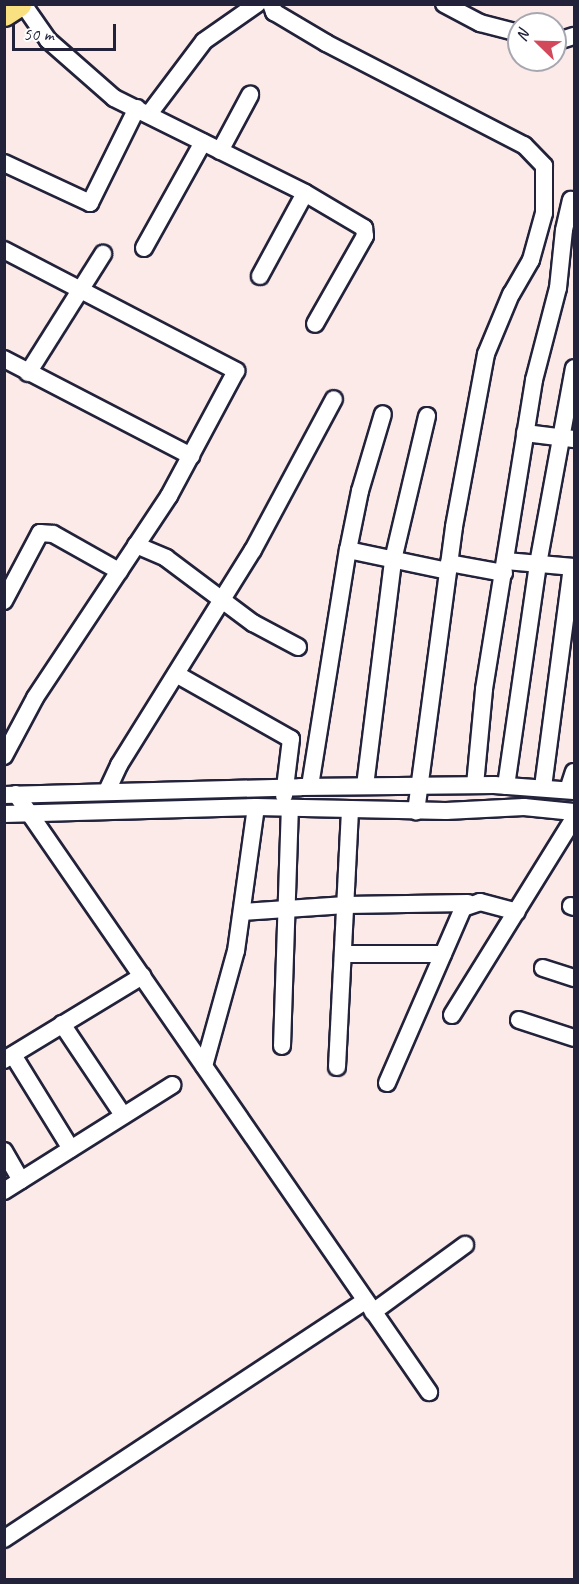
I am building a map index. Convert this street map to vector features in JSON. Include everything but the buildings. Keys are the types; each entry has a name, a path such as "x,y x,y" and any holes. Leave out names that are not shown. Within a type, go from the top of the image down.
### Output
{"main road":[{"path":"4,13 18,4"}],"street":[{"path":"23,4 48,40 77,68 114,98 305,193 364,228 365,236 315,324"},
{"path":"4,163 90,202 143,111 204,41 257,4"},
{"path":"444,4 480,23 507,30"},
{"path":"270,5 273,12 326,43 524,145 544,166 544,213 531,260 511,294 486,354 448,567 416,810"},
{"path":"220,151 250,95"},
{"path":"144,248 203,142"},
{"path":"475,785 483,689 505,567 525,433 534,380 558,288 564,230 573,200 544,189"},
{"path":"260,276 305,193"},
{"path":"4,250 236,371 191,456 136,545 35,698 4,756"},
{"path":"28,373 103,254"},
{"path":"4,359 191,456"},
{"path":"506,786 538,564 567,438 574,368"},
{"path":"107,791 119,765 224,599 334,399"},
{"path":"310,786 348,550 360,491 383,414"},
{"path":"364,786 393,560 427,416"},
{"path":"525,433 567,438"},
{"path":"4,601 40,533 53,534 119,571"},
{"path":"136,545 166,558 268,633 298,647"},
{"path":"348,550 393,560 448,567 505,567 538,564 573,567 543,787"},
{"path":"176,674 285,733 292,745 286,787 286,910 282,1046"},
{"path":"10,795 310,786 475,785 571,790 574,772"},
{"path":"10,795 28,812 429,1392"},
{"path":"4,814 256,807 416,810 524,807 574,812"},
{"path":"204,1066 243,912 256,807"},
{"path":"337,1067 350,809"},
{"path":"453,1015 574,818"},
{"path":"243,912 346,905 480,902 517,912"},
{"path":"387,1083 443,954 468,903"},
{"path":"344,954 443,954"},
{"path":"543,968 574,978"},
{"path":"71,1149 9,1058 142,976"},
{"path":"519,1020 574,1038"},
{"path":"63,1024 123,1115"},
{"path":"4,1191 172,1085"},
{"path":"4,1151 21,1181"},
{"path":"7,1532 465,1245"}]}
